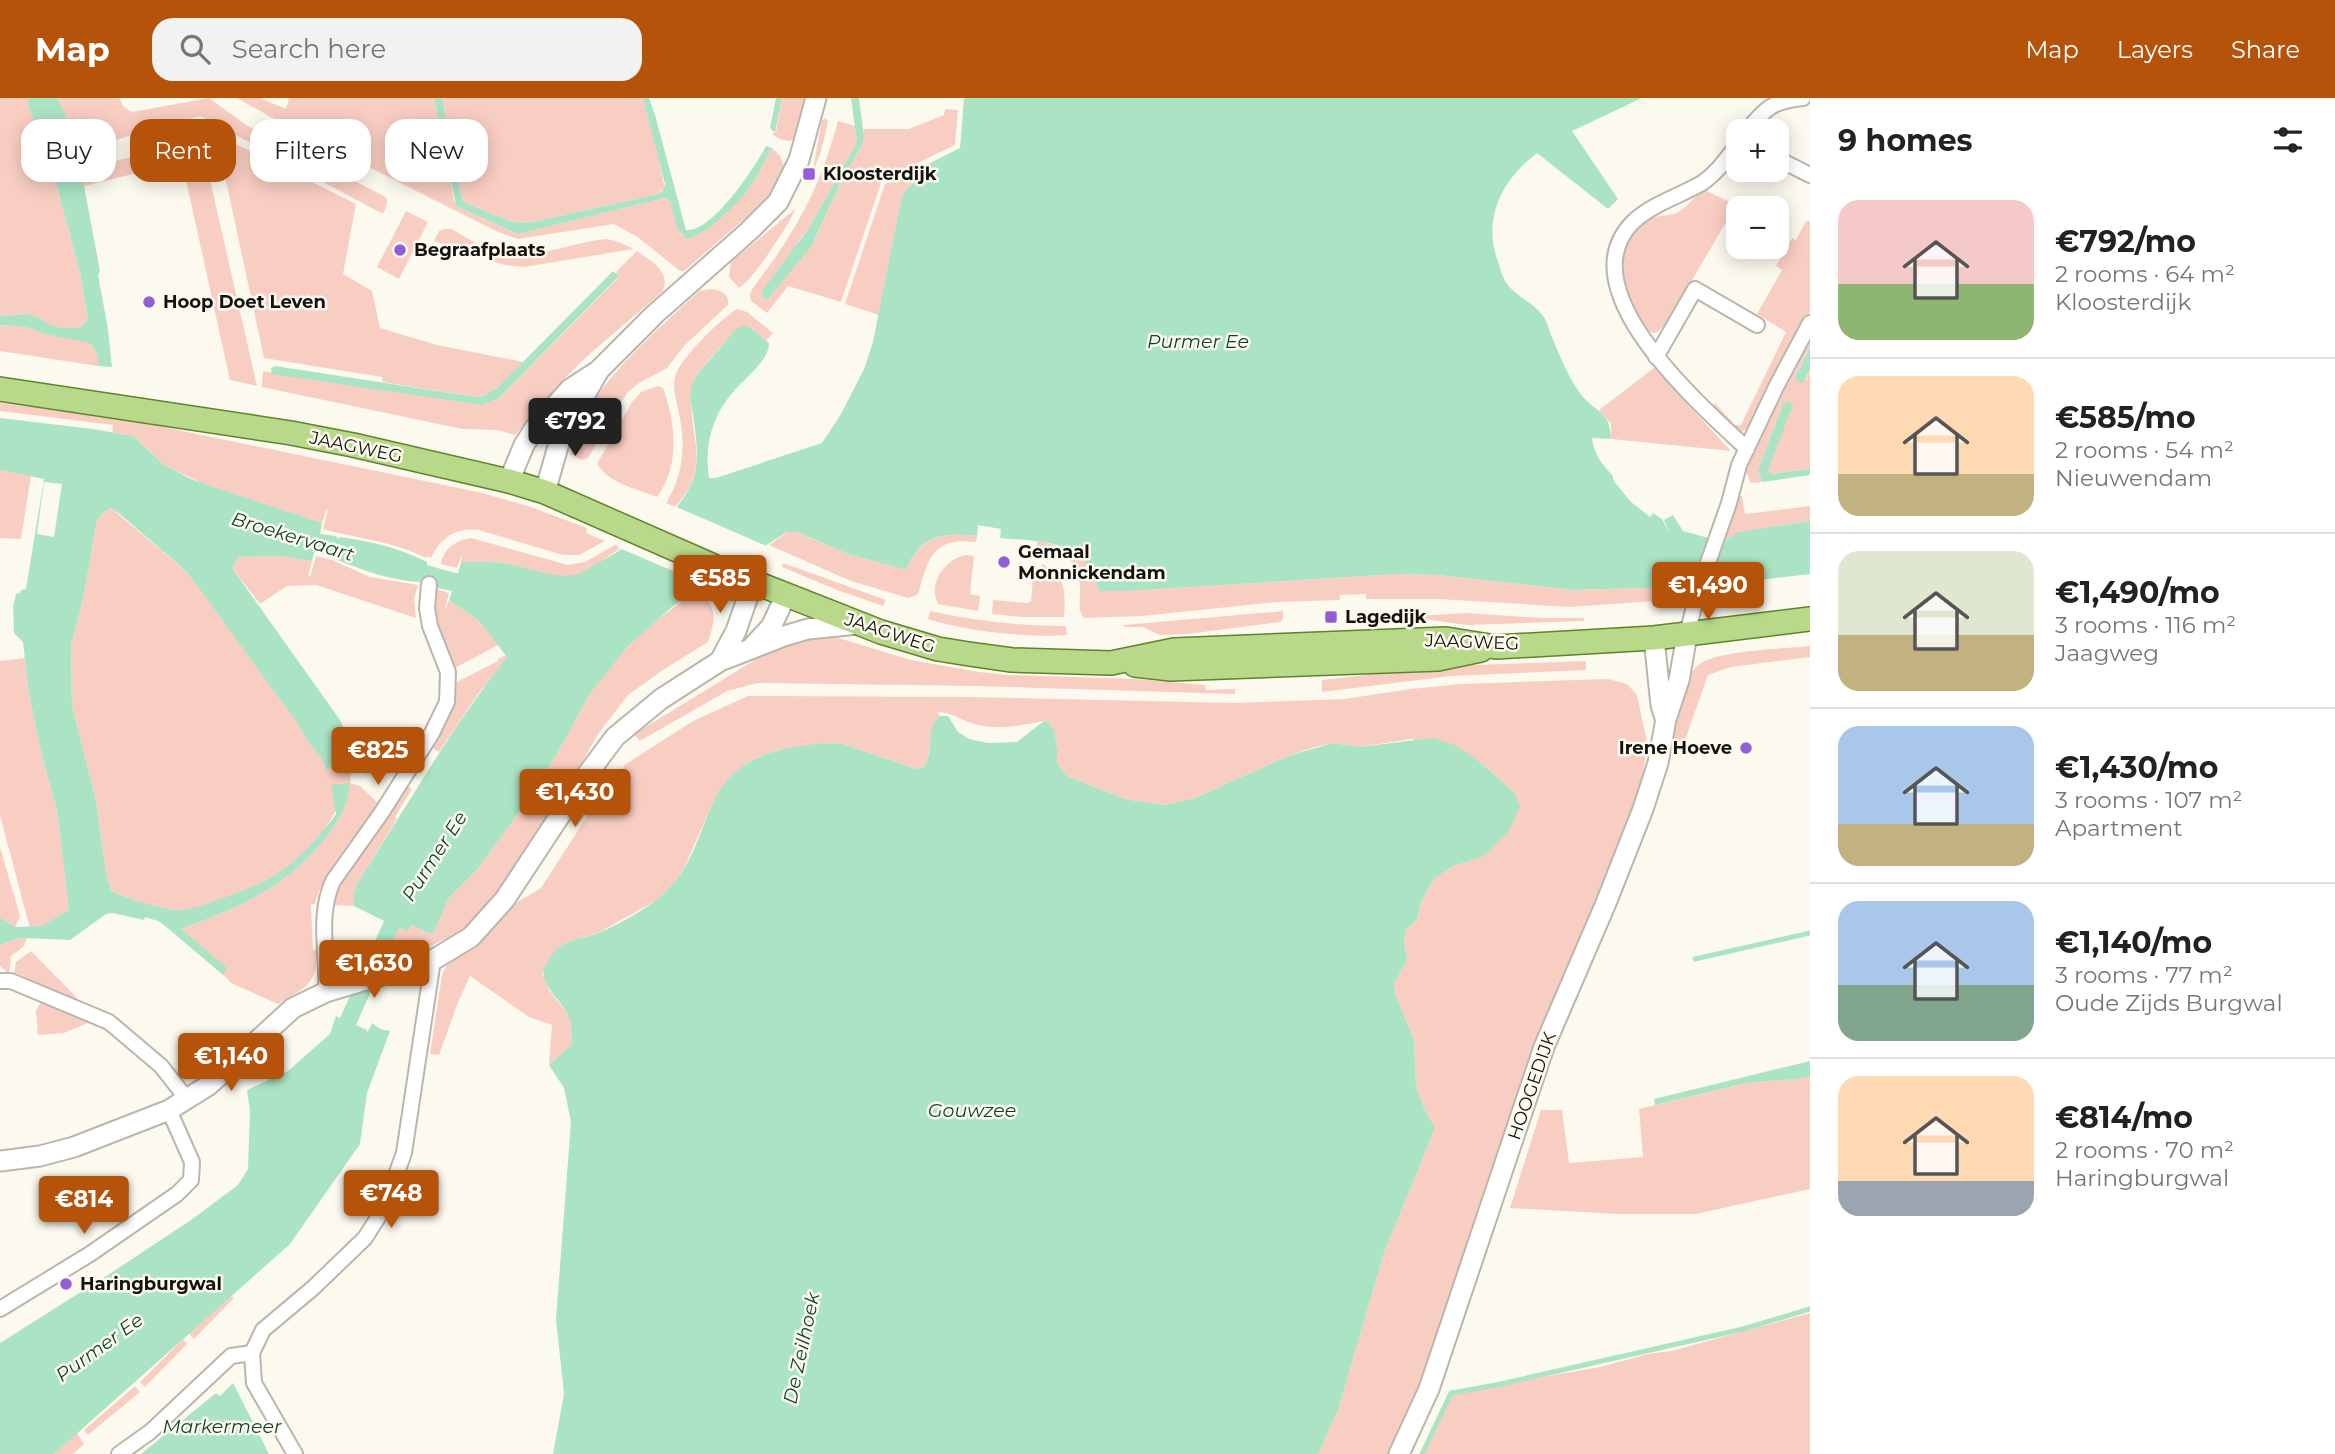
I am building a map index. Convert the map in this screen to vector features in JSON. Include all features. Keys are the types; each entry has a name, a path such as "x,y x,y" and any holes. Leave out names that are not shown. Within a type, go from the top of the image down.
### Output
{"main road":[{"name":"JAAGWEG","path":"0,389 291,433 509,481 545,492 746,579 859,624 938,649 1012,660 1111,663 1174,650 1446,639 1496,647 1654,638 1810,619"}],"street":[{"path":"509,481 524,445 535,428 570,389 598,371 655,314 778,202 799,160 816,98"},
{"path":"1756,119 1771,105 1802,98"},
{"path":"1726,159 1712,176 1634,221 1620,243 1614,268 1620,293 1656,357 1747,449"},
{"path":"1789,164 1810,175"},
{"path":"1656,357 1695,289 1757,325"},
{"path":"1687,635 1697,594 1739,465 1810,323"},
{"path":"545,492 561,436 598,371"},
{"path":"720,662 736,631 746,579"},
{"path":"326,992 323,920 328,891 418,756 447,702 448,672 426,608 429,584"},
{"path":"747,651 771,627 786,595"},
{"path":"0,1161 40,1156 74,1147 169,1110 209,1085 293,1008 326,992 433,960 471,937 505,899 615,737 661,699 720,662 747,651 808,629 859,624"},
{"name":"HOOGEDIJK","path":"1399,1454 1429,1389 1544,1047 1643,809 1679,680 1687,635"},
{"name":"HOOGEDIJK","path":"1654,638 1661,705 1666,719"},
{"path":"295,1454 254,1383 252,1353 263,1330 313,1288 365,1238 384,1208 404,1153 433,960"},
{"path":"0,981 11,981 109,1022 161,1066 187,1099"},
{"path":"0,1309 90,1254 177,1194 191,1180 192,1162 169,1110"},
{"path":"120,1454 150,1432 231,1356 252,1353"}],"shaded area":[{"path":"0,98 26,98 33,119 21,119 21,182 55,182 80,273 88,320 79,328 61,328 26,314 0,316"},
{"path":"58,98 119,98 124,107 132,112 209,98 250,127 250,143 236,135 236,119 206,119 200,116 189,119 130,119 130,136 116,140 116,119 67,119"},
{"path":"237,98 260,98 286,109 289,98 434,98 438,119 385,119 385,175 371,168 371,119 274,119"},
{"path":"442,98 643,98 665,189 654,195 528,223 512,222 466,203 462,198 459,182 488,182 488,119 446,119"},
{"path":"782,98 807,98 796,139 790,141 772,134 776,132"},
{"path":"945,109 958,110 955,145 882,180 841,302 788,286 767,313 751,301 752,289 781,249 814,190 838,121 855,126 857,142 809,228 798,242 803,257 814,241 842,180 862,145 864,129 909,129 944,115"},
{"path":"826,118 828,122 821,151 812,175 822,120"},
{"path":"236,144 250,151 250,182 312,182 356,204 343,274 372,291 380,328 437,345 523,362 490,393 476,397 383,382 382,377 264,358 226,182 236,182"},
{"path":"772,148 780,156 784,166 764,202 684,271 680,271 639,238 614,224 518,239 498,232 398,182 451,182 454,201 458,207 518,234 665,198 670,201 682,235 687,239 702,232 737,201 750,187"},
{"path":"130,157 130,175 116,178 116,161"},
{"path":"932,162 902,195 879,315 845,304 885,184"},
{"path":"83,182 100,182 84,186"},
{"path":"186,182 211,182 257,386 230,380"},
{"path":"323,182 357,182 382,195 387,200 383,214"},
{"path":"1705,190 1726,200 1726,222 1667,323 1656,333 1650,332 1639,317 1624,277 1623,264 1628,240 1643,222 1676,213"},
{"path":"795,209 770,252 753,275 739,288 729,277 731,262"},
{"path":"406,211 428,222 399,279 377,267"},
{"path":"1806,221 1810,221 1810,312 1746,430 1740,432 1712,406 1715,403 1735,425 1741,425 1786,332 1757,314 1782,270 1776,266 1780,259 1789,259 1789,243 1792,238 1796,240"},
{"path":"451,229 494,251 513,255 540,253 606,239 634,249 524,267 504,265 434,241 439,231"},
{"path":"637,251 662,272 665,284 663,291 585,358 515,435 497,430 462,429 262,387 263,371 481,405 498,399 618,278 616,272"},
{"path":"712,289 724,293 728,298 728,305 685,345 667,368 639,383 627,393 588,458 582,460 570,454 576,432 587,410 603,388 642,345 699,291"},
{"path":"737,309 747,312 773,333 766,341 747,325 738,329 698,375 692,396 696,443 694,473 688,490 675,507 666,503 672,493 682,460 681,426 674,391 675,377 692,350"},
{"path":"0,325 26,327 44,334 85,341 92,345 98,356 98,366 0,351"},
{"path":"1810,332 1810,348 1796,376 1806,380 1810,369 1810,469 1771,474 1768,470 1783,404 1758,470 1762,482 1751,483 1745,470"},
{"path":"1654,368 1731,451 1611,439 1611,424 1599,410"},
{"path":"658,386 663,388 671,415 674,444 669,472 657,497 616,481 597,464 632,402 641,392"},
{"path":"0,403 115,417 478,492 528,506 587,528 586,533 605,541 579,555 563,555 471,529 450,535 439,544 431,558 426,558 388,544 323,529 328,510 322,523 205,485 163,464 133,436 112,432 113,425 0,411"},
{"path":"0,470 31,476 21,539 0,538"},
{"path":"1738,495 1742,496 1745,514 1810,506 1810,521 1739,532 1723,542"},
{"path":"111,508 187,572 302,728 326,769 353,761 350,783 360,786 379,804 342,852 325,879 315,904 311,904 313,950 317,950 317,962 312,978 302,989 278,1004 231,983 181,929 240,905 292,872 308,858 338,821 347,800 349,783 327,825 302,855 287,868 250,888 192,909 180,910 157,907 111,890 106,874 96,800 72,706 71,646 84,594 97,520"},
{"path":"788,532 796,532 848,554 906,570 918,549 934,538 953,535 977,536 976,542 951,543 935,552 919,592 908,598 851,581 769,545"},
{"path":"471,538 568,565 585,562 615,545 621,548 589,569 569,577 504,563 461,562 462,554 457,568 441,564 444,554 451,546"},
{"path":"1037,541 1060,546 1078,554 1091,568 1099,590 1128,591 1398,574 1437,575 1573,590 1692,585 1684,599 1569,607 1438,599 1366,599 1366,594 1340,595 1340,600 1277,602 1142,616 1084,618 1080,610 1080,585 1075,567 1065,556 1037,549"},
{"path":"966,555 974,556 970,594 980,596 978,611 938,604 935,596 940,573 952,561"},
{"path":"280,556 312,561 308,576 310,577 316,556 370,577 418,585 414,599 416,618 316,585 287,586 260,604 232,568 239,557"},
{"path":"783,563 886,600 883,606 837,590 782,567"},
{"path":"1042,564 1056,573 1063,586 1064,617 992,614 993,600 1031,601 1034,568 1041,568"},
{"path":"700,587 709,602 714,619 708,642 628,695 598,734 574,777 485,909 459,932 425,949 384,962 399,928 411,925 431,934 434,932 449,898 476,871 513,821 557,754 589,695 609,668 627,647 656,621"},
{"path":"436,589 449,593 444,612 449,600 479,621 498,645 455,668 436,620"},
{"path":"930,611 998,622 1066,626 1067,635 1016,634 960,627 928,619"},
{"path":"1283,611 1283,619 1280,622 1188,634 1160,635 1143,627 1124,627 1124,625"},
{"path":"1466,613 1584,618 1584,621 1467,625 1416,618"},
{"path":"832,636 911,660 979,672 1136,679 1205,685 1206,690 1235,689 1235,694 758,683 727,691 640,741 634,734 794,637"},
{"path":"1810,646 1810,657 1731,667 1708,675 1684,743 1673,739 1687,680 1701,663 1723,655"},
{"path":"506,655 508,657 478,694 439,752 432,748 449,714 457,682"},
{"path":"25,658 29,694 42,756 57,810 69,910 45,926 31,927 0,815 0,661"},
{"path":"1586,661 1586,670 1451,676 1322,692 1322,680 1447,666"},
{"path":"1608,679 1627,684 1637,695 1647,742 1643,780 1617,852 1551,1006 1422,1383 1390,1454 1318,1454 1338,1410 1384,1253 1435,1128 1416,1086 1414,1040 1396,996 1394,984 1407,960 1404,941 1406,930 1417,919 1421,902 1433,880 1453,866 1483,857 1514,792 1480,762 1412,739 1359,747 1333,743 1288,756 1195,798 1165,805 1125,799 1067,776 1057,763 1054,729 1044,721 994,727 973,724 937,712 940,716 931,733 927,761 924,767 917,769 843,744 830,743 779,750 745,764 710,809 684,868 673,885 657,900 600,932 572,941 548,962 542,972 549,990 570,1017 572,1044 549,1065 552,1025 529,1017 470,976 439,1055 430,1054 442,975 446,966 487,934 516,903 541,888 599,798 626,764 693,721 748,696 972,697 1232,703 1344,699 1461,684"},
{"path":"406,785 412,789 358,882 354,893 354,906 330,905 334,892"},
{"path":"0,847 20,916 15,927 0,917"},
{"path":"27,938 23,947 11,956 9,974 0,966 0,945"},
{"path":"31,951 79,1000 71,999 17,973 14,975 16,962"},
{"path":"41,1001 90,1022 64,1033 38,1035 36,1011"},
{"path":"1810,1076 1810,1189 1696,1214 1618,1214 1510,1208 1541,1110 1562,1110 1569,1163 1643,1157 1639,1109 1746,1083"},
{"path":"231,1296 234,1298 194,1339 189,1333"},
{"path":"1810,1313 1810,1454 1420,1454 1451,1393 1600,1367 1648,1354 1671,1351"},
{"path":"183,1339 187,1344 145,1387 140,1382"},
{"path":"135,1386 140,1392 88,1435 84,1430"},
{"path":"77,1433 84,1444 73,1454 54,1454"}],"water":[{"path":"26,98 58,98 67,119 33,119"},
{"path":"434,98 442,98 446,119 438,119"},
{"path":"643,98 649,98 655,115 686,230 708,221 720,210 743,183 766,146 772,148 750,187 730,210 702,233 686,239 677,227 670,201 665,198 518,234 456,206 451,182 459,182 462,199 466,203 512,222 528,223 663,191 665,184"},
{"path":"776,98 782,98 775,133 770,128"},
{"path":"851,98 859,98 864,136 862,145 842,180 811,247 767,300 762,296 762,291 809,228 857,142"},
{"name":"Purmer Ee","path":"964,98 1642,98 1572,131 1618,199 1608,209 1537,153 1514,174 1499,200 1493,228 1493,243 1501,272 1511,289 1543,316 1573,383 1583,397 1606,418 1611,439 1592,438 1595,449 1613,480 1631,502 1650,517 1653,513 1662,519 1670,533 1664,520 1673,515 1683,531 1723,542 1738,532 1810,521 1810,574 1718,585 1573,590 1437,575 1398,574 1099,591 1094,574 1075,552 1048,543 1000,538 1001,529 978,525 977,536 953,535 934,538 918,549 906,570 848,554 797,532 787,532 673,606 627,647 589,695 557,754 513,821 476,871 449,898 434,932 431,934 411,925 408,931 399,928 356,1025 367,1030 367,1033 372,1023 380,1029 390,1031 367,1093 360,1144 290,1244 54,1454 0,1454 0,1343 191,1220 238,1185 248,1169 250,1110 247,1090 288,1071 330,1034 336,1016 340,1018 384,921 354,906 354,893 358,882 448,739 507,657 479,621 449,600 452,591 438,588 423,580 408,581 375,574 333,558 334,555 320,554 315,550 312,561 280,556 239,557 232,568 340,720 351,744 353,761 326,769 301,728 187,572 111,508 97,520 84,594 71,646 72,706 96,800 106,874 111,890 146,904 175,910 199,906 242,891 284,869 306,850 331,821 336,814 331,785 350,783 347,800 338,821 308,858 292,872 240,905 181,929 227,968 223,975 164,925 145,917 144,920 106,914 70,940 26,938 0,945 0,917 15,927 42,926 69,910 57,810 29,694 23,642 14,633 13,606 16,594 26,589 44,479 0,470 0,418 133,436 163,464 193,480 322,523 320,534 385,546 416,557 427,562 427,565 455,573 458,573 461,562 479,561 510,564 553,575 579,574 627,547 657,525 682,500 694,476 697,459 691,388 705,365 739,328 747,325 769,343 768,350 761,363 720,410 709,443 709,478 822,443 841,414 864,369 873,342 902,195 932,162 960,148","holes":["44,482 62,484 54,537 37,534"]},
{"path":"55,182 83,182 84,186 100,271 98,275 112,367 98,366 98,356 92,345 85,342 44,334 26,327 0,325 0,316 26,314 61,328 79,328 88,320 80,273"},
{"path":"613,271 618,277 498,399 481,405 272,374 271,368 275,366 483,396 497,388"},
{"path":"1810,348 1810,369 1804,382 1800,383 1795,379"},
{"path":"1789,401 1793,405 1768,470 1771,474 1810,469 1810,475 1762,482 1758,470 1783,404"},
{"name":"Gouwzee","path":"940,716 948,716 958,732 969,739 988,743 1017,742 1044,721 1048,722 1054,729 1057,763 1067,776 1125,799 1165,805 1195,798 1288,756 1333,743 1359,747 1432,738 1455,745 1480,762 1514,792 1520,807 1508,832 1483,857 1453,866 1433,880 1421,902 1417,919 1406,930 1404,941 1407,960 1394,984 1396,996 1414,1040 1416,1086 1435,1128 1384,1253 1338,1410 1318,1454 553,1454 564,1394 556,1319 571,1122 564,1088 549,1065 572,1044 569,1018 549,988 543,970 562,945 613,926 659,898 678,878 691,856 720,790 735,772 757,758 789,748 836,743 917,769 924,767 927,761 932,727"},
{"path":"1810,1061 1810,1076 1746,1083 1655,1105 1654,1099"},
{"name":"Markermeer","path":"233,1383 269,1454 141,1454 216,1393 220,1396"}],"pier":[{"path":"672,505 771,548 708,586 617,547 652,525"}],"waterway":[{"path":"1695,959 1810,933"},
{"path":"1422,1454 1451,1393 1743,1329 1810,1309"}],"place":[{"name":"Kloosterdijk","path":"809,174"},
{"name":"Begraafplaats","path":"400,250"},
{"name":"Hoop Doet Leven","path":"149,302"},
{"name":"Gemaal Monnickendam","path":"1004,562"},
{"name":"Lagedijk","path":"1331,617"},
{"name":"Irene Hoeve","path":"1746,748"},
{"name":"Haringburgwal","path":"66,1284"}],"water label":[{"name":"Broekervaart","path":"293,536"},
{"name":"De Zeilhoek","path":"801,1348"}]}
